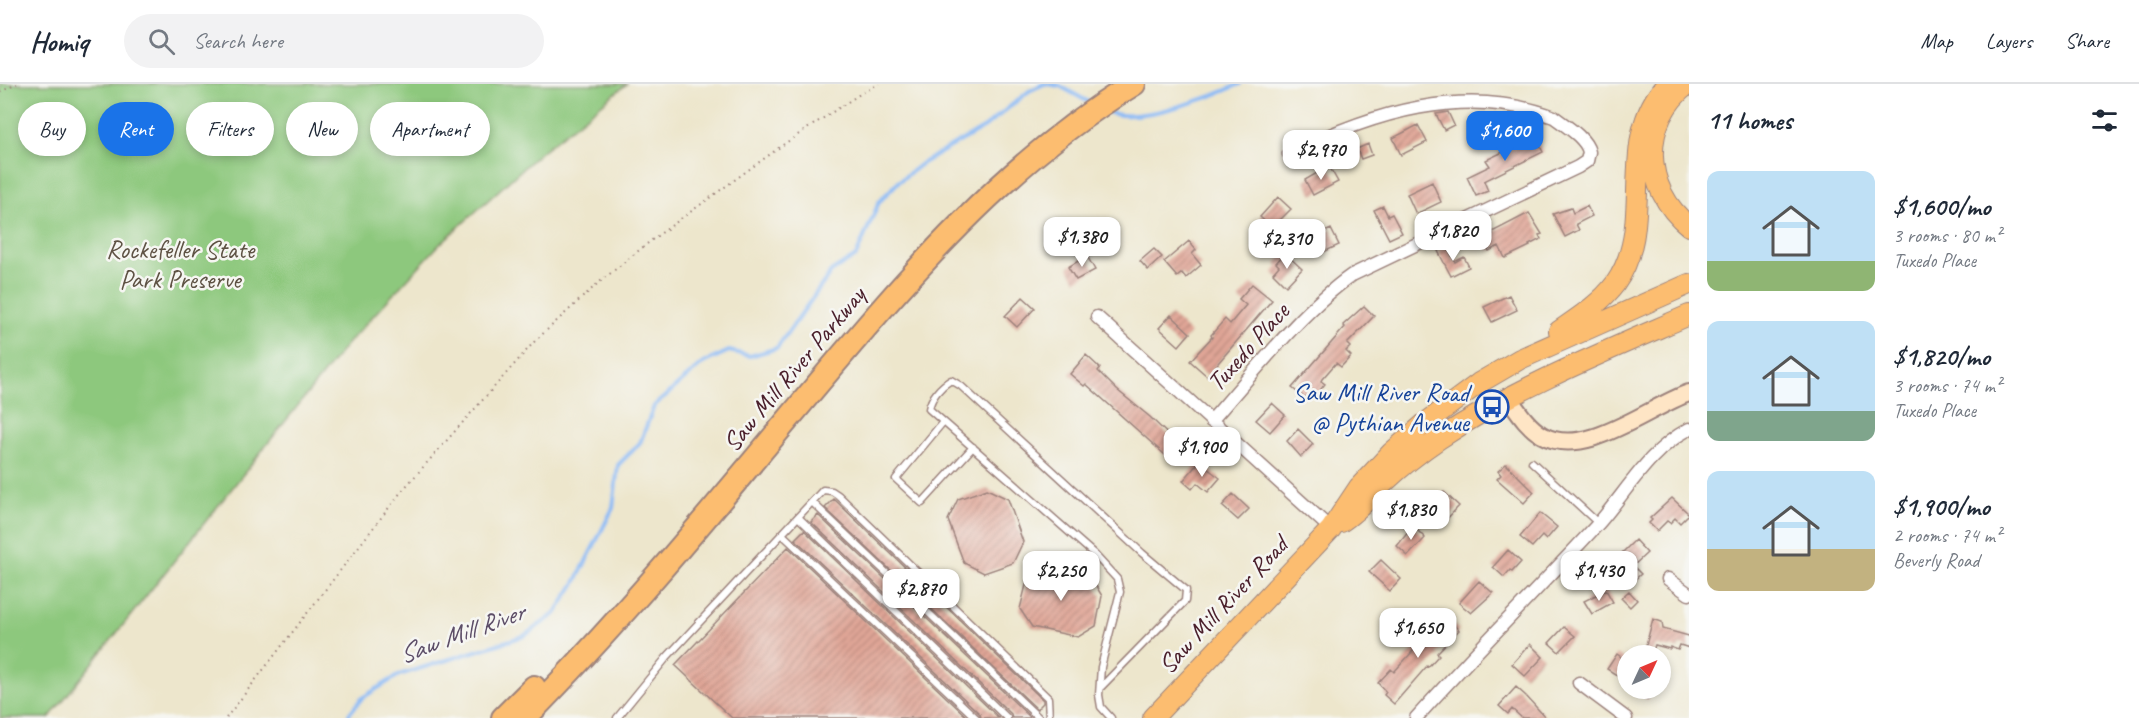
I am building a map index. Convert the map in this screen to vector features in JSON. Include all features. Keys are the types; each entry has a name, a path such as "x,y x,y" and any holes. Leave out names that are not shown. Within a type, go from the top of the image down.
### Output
{"highway":[{"name":"Saw Mill River Parkway","path":"502,718 575,644 635,578 837,338 912,253 991,173 1115,87"},
{"name":"Saw Mill River Parkway","path":"525,718 646,588 921,265 1000,186 1051,142 1079,111"}],"main road":[{"path":"1500,370 1593,306 1612,288 1622,273 1630,255 1635,232 1638,153 1642,128 1651,106 1667,84"},
{"path":"1688,84 1663,113 1656,132 1652,154 1659,190 1673,211 1689,226"},
{"path":"1500,370 1567,337 1689,284"},
{"path":"1623,344 1689,315"},
{"path":"1623,344 1689,328"},
{"name":"Saw Mill River Road","path":"1153,718 1332,529 1360,507 1420,452 1508,397 1623,344"},
{"name":"Saw Mill River Road","path":"1332,529 1350,498 1391,453 1443,409 1500,370"}],"street":[{"name":"Tuxedo Place","path":"1211,421 1294,328 1335,287 1352,275 1583,164 1589,157 1588,147 1573,132 1550,114 1513,94"},
{"path":"1289,154 1377,110 1411,96"},
{"path":"1097,317 1332,529"},
{"path":"1508,397 1527,424 1538,432 1550,439 1572,442 1599,436 1689,393"},
{"path":"1416,718 1598,523 1646,462 1666,443 1689,429"},
{"path":"1668,579 1689,594"},
{"path":"1579,683 1626,718"}],"lane":[{"path":"1101,687 1185,601 1186,590 951,380 945,383 930,400 929,409 1094,554 1117,579 1119,592 1101,667 1099,695 1101,707 1111,718"},
{"path":"944,422 896,479 922,503 973,447"},
{"path":"1532,462 1598,523"},
{"path":"617,718 667,657 823,490 832,491 838,495 1048,698 1049,718"},
{"path":"812,502 1039,718"},
{"path":"798,518 1007,718"},
{"path":"782,534 976,718"}],"path":[{"path":"0,92 17,84"},
{"path":"226,718 401,492 535,341 596,285 653,239 787,141 879,84"}],"green space":[{"name":"Rockefeller State Park Preserve","path":"0,84 627,84 542,151 440,244 347,344 49,718 0,718"}],"building":[{"path":"1448,112 1454,125 1444,130 1436,114"},
{"path":"1418,125 1427,142 1401,155 1393,138"},
{"path":"1530,133 1543,152 1484,181 1488,191 1476,196 1467,177 1490,166 1486,160 1520,144 1517,139"},
{"path":"1368,144 1372,155 1361,159 1357,149"},
{"path":"1329,166 1338,182 1313,195 1305,180"},
{"path":"1432,182 1441,202 1416,214 1407,194"},
{"path":"1278,197 1291,209 1272,228 1260,217"},
{"path":"1383,206 1388,216 1392,214 1402,233 1389,239 1374,210"},
{"path":"1587,206 1592,216 1576,224 1579,230 1565,237 1553,214 1571,208 1573,213"},
{"path":"1529,213 1542,234 1539,235 1541,239 1505,258 1499,246 1489,251 1483,240 1493,234 1492,232"},
{"path":"1331,229 1339,245 1315,256 1307,240"},
{"path":"1189,241 1196,250 1192,254 1201,265 1186,278 1182,273 1177,277 1164,262"},
{"path":"1447,246 1455,262 1464,257 1469,267 1451,276 1438,251"},
{"path":"1154,249 1162,257 1148,270 1140,261"},
{"path":"1285,253 1302,269 1286,286 1273,273 1279,266 1276,263"},
{"path":"1087,256 1095,270 1076,280 1068,267"},
{"path":"1252,284 1272,300 1207,376 1190,361 1225,319 1230,324 1246,305 1239,299"},
{"path":"1509,295 1517,310 1492,322 1484,307"},
{"path":"1023,297 1035,308 1017,327 1005,316"},
{"path":"1364,306 1374,316 1347,344 1350,347 1346,351 1351,356 1341,367 1336,363 1322,379 1321,381 1325,384 1317,394 1313,390 1305,398 1292,388 1345,327 1343,325"},
{"path":"1171,315 1190,333 1179,346 1159,328"},
{"path":"1086,355 1100,368 1098,371 1117,390 1150,417 1185,451 1174,463 1086,384 1084,386 1070,374"},
{"path":"1272,403 1285,415 1270,432 1256,420"},
{"path":"1298,429 1313,444 1301,457 1287,441"},
{"path":"1199,462 1220,478 1208,492 1197,483 1192,489 1183,481"},
{"path":"1506,464 1534,492 1524,503 1497,479 1501,475 1498,471"},
{"path":"987,489 1008,499 1023,542 1013,563 984,573 964,563 948,520 958,499"},
{"path":"1444,492 1459,506 1443,523 1428,509"},
{"path":"1233,494 1249,509 1238,520 1222,506"},
{"path":"1672,498 1689,514 1680,523 1675,518 1670,523 1667,521 1657,531 1649,523 1652,520 1650,518"},
{"path":"834,499 1043,700 1037,709 825,508"},
{"path":"1540,513 1557,527 1546,540 1542,536 1532,547 1520,537"},
{"path":"818,515 1030,717 1012,718 1011,714 811,522"},
{"path":"1413,526 1425,538 1408,556 1397,546"},
{"path":"804,530 999,718 981,718 980,714 795,539"},
{"path":"1635,540 1647,553 1633,566 1641,574 1632,582 1624,573 1626,571 1615,560"},
{"path":"788,547 968,718 732,718 675,665"},
{"path":"1508,550 1521,562 1504,577 1493,567"},
{"path":"1381,560 1401,579 1390,591 1369,572"},
{"path":"1046,566 1090,576 1102,596 1096,626 1078,637 1032,627 1020,609 1028,577"},
{"path":"1479,581 1493,593 1471,613 1459,603"},
{"path":"1606,590 1613,602 1592,614 1584,601"},
{"path":"1629,591 1637,600 1630,607 1621,598"},
{"path":"1441,613 1459,630 1394,704 1384,695 1386,692 1378,683 1391,669 1394,672 1431,631 1427,628"},
{"path":"1653,619 1662,622 1663,629 1689,636 1689,648 1680,645 1678,650 1671,647 1671,645 1646,645"},
{"path":"1564,627 1575,636 1559,652 1549,643"},
{"path":"1530,644 1543,657 1525,676 1512,664"},
{"path":"1617,654 1617,675 1607,669"},
{"path":"1516,687 1546,718 1522,718 1512,709 1508,714 1499,706"}],"waterway":[{"name":"Saw Mill River","path":"349,718 349,714 362,698 399,675 524,636 555,614 575,583 613,508 618,465 640,443 654,406 703,363 729,351 750,356 777,348 831,272 856,256 879,202 898,182 921,164 985,127 1029,91 1044,84"},
{"name":"Saw Mill River","path":"1047,84 1060,86 1092,104"},
{"name":"Saw Mill River","path":"1106,111 1119,115 1135,115 1173,108 1240,84"}],"place":[{"name":"Saw Mill River Road @ Pythian Avenue","path":"1492,407"}]}
